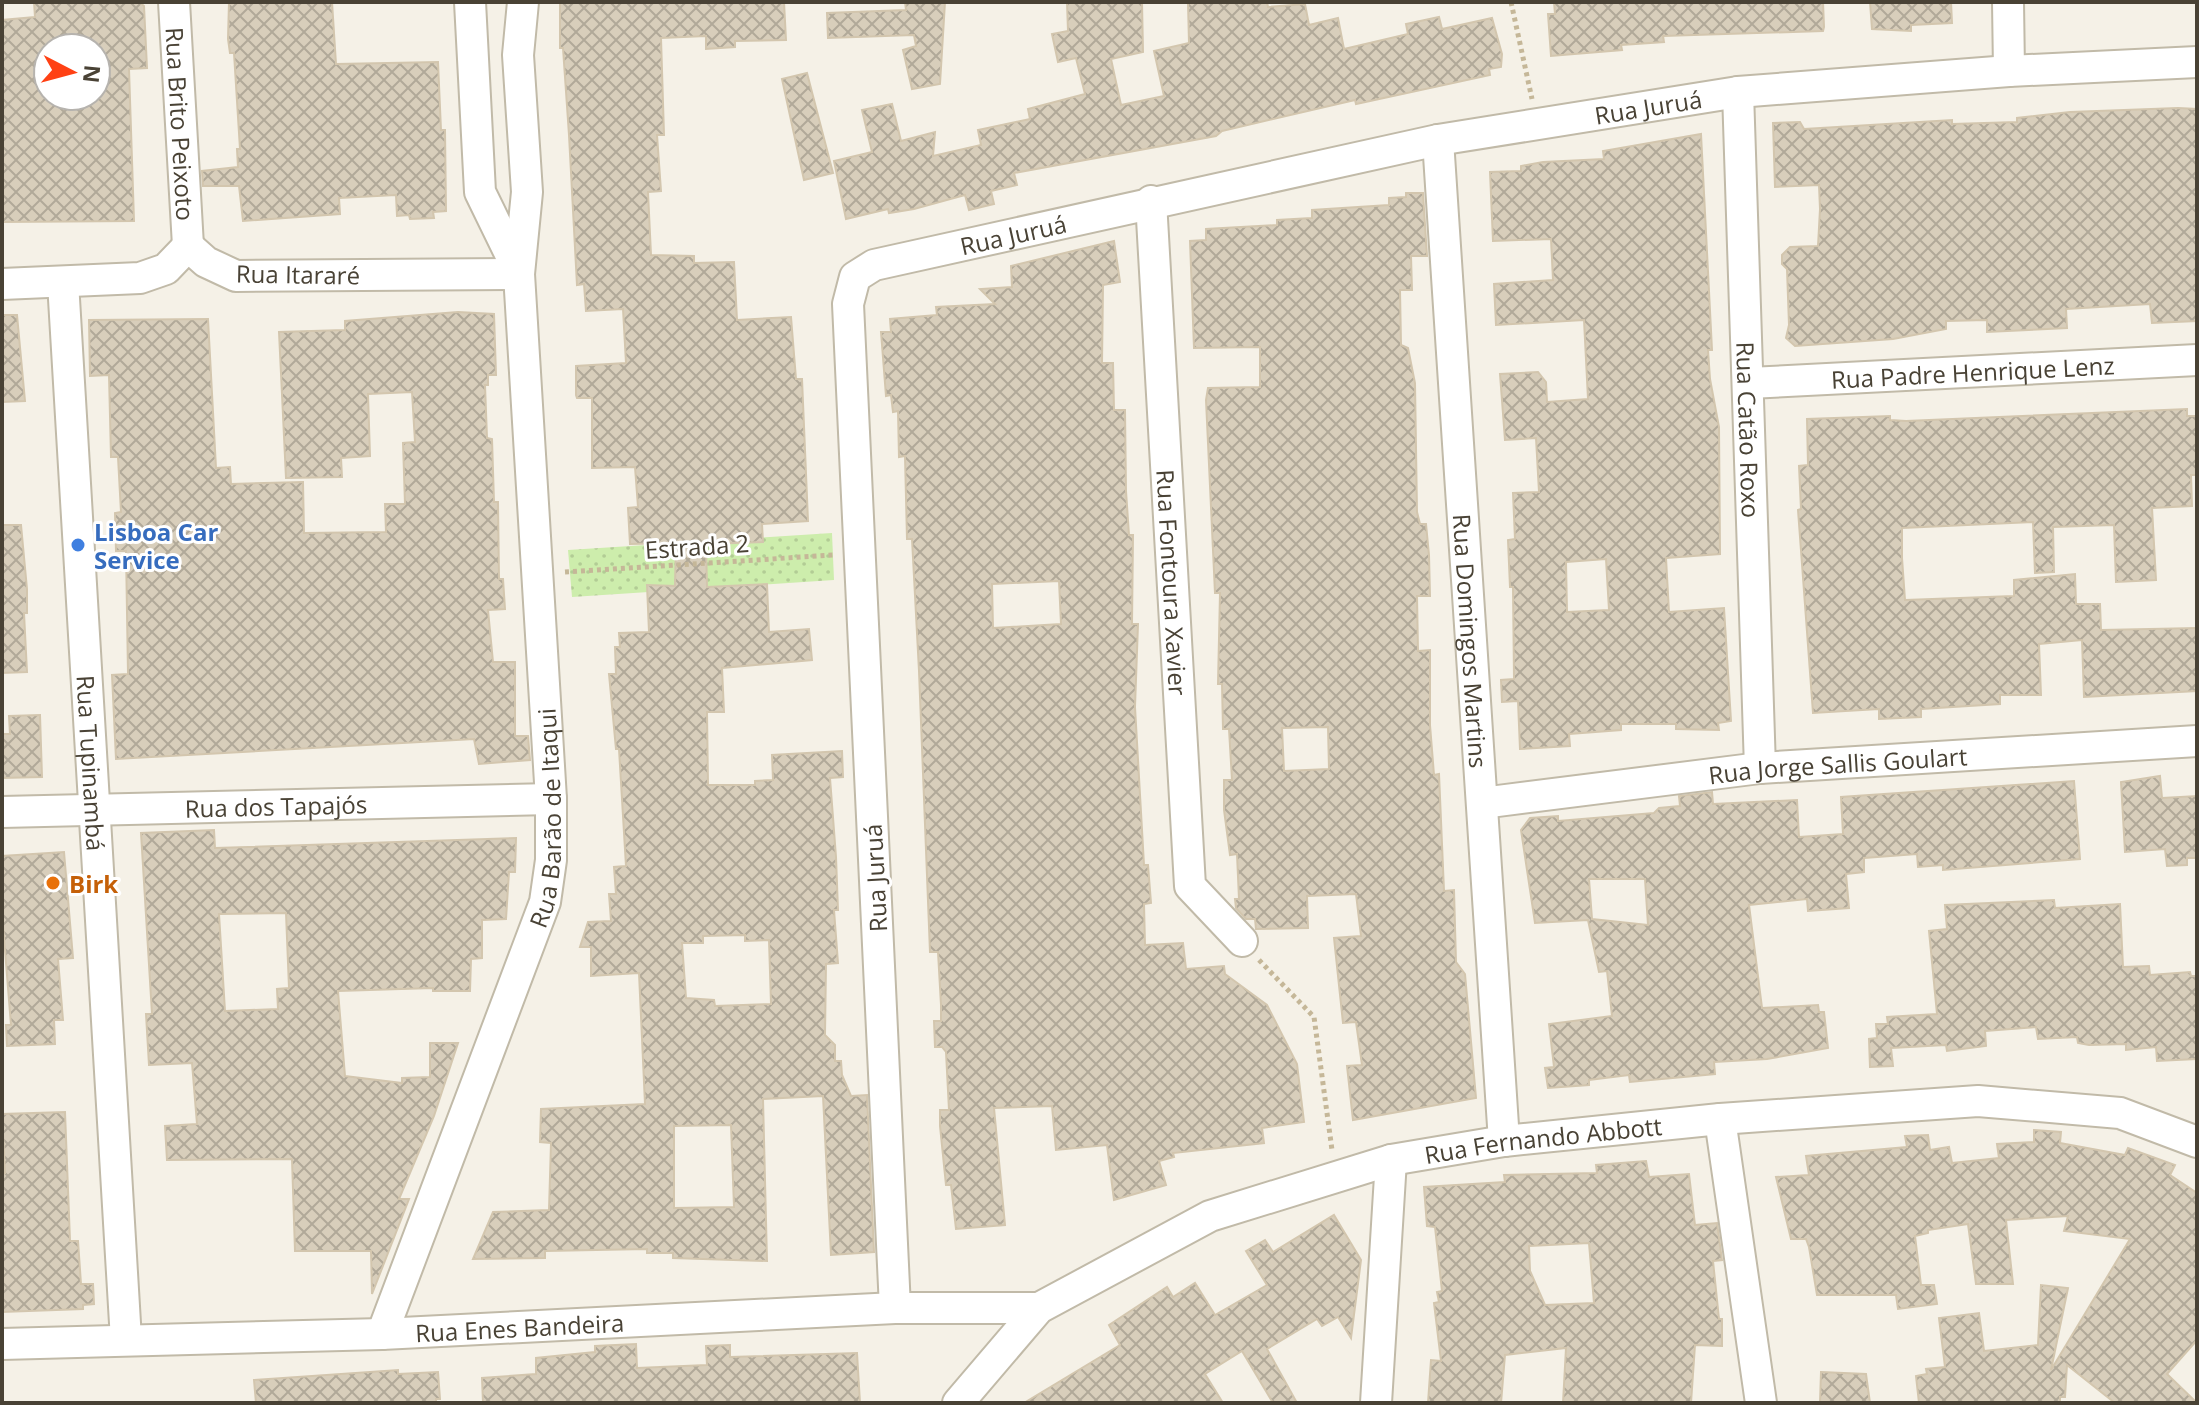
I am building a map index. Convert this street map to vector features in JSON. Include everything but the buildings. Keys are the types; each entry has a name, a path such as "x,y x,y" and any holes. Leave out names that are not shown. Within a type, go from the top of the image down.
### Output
{"street":[{"name":"Rua Brito Peixoto","path":"174,2 188,246"},
{"name":"Rua Barão de Itaqui","path":"470,2 480,192 519,274"},
{"name":"Rua Barão de Itaqui","path":"382,1334 545,902 551,860 551,799 519,274 527,192 518,55 523,2"},
{"path":"2008,2 2009,71"},
{"name":"Rua Juruá","path":"895,1308 848,304 855,277 874,265 1151,201 1438,140 1738,92 2009,71 2197,62"},
{"name":"Rua Catão Roxo","path":"1738,92 1760,768"},
{"name":"Rua Domingos Martins","path":"1438,140 1504,1141"},
{"path":"480,192 527,192"},
{"name":"Rua Fontoura Xavier","path":"1151,201 1190,886 1242,941"},
{"name":"Rua Itararé","path":"188,246 206,262 236,276 519,274"},
{"path":"2,284 140,278 166,269 188,246"},
{"name":"Rua Tupinambá","path":"63,282 126,1340"},
{"name":"Rua Padre Henrique Lenz","path":"1749,383 2197,360"},
{"name":"Rua Jorge Sallis Goulart","path":"1482,803 1760,768 2197,741"},
{"name":"Rua dos Tapajós","path":"2,812 551,799"},
{"name":"Rua Fernando Abbott","path":"958,1403 1039,1308 1210,1216 1391,1160 1504,1141 1720,1119 1978,1101 2120,1113 2197,1142"},
{"path":"1720,1119 1761,1403"},
{"path":"1376,1403 1391,1160"},
{"name":"Rua Enes Bandeira","path":"2,1344 382,1334 895,1308 1039,1308"}],"path":[{"path":"1511,2 1538,124"},
{"name":"Estrada 2","path":"538,574 859,554"},
{"path":"1242,941 1314,1017 1336,1179"}],"green space":[{"path":"832,533 834,580 572,597 568,550"}],"place":[{"name":"Lisboa Car Service","path":"78,545"},
{"name":"Birk","path":"53,883"}]}
